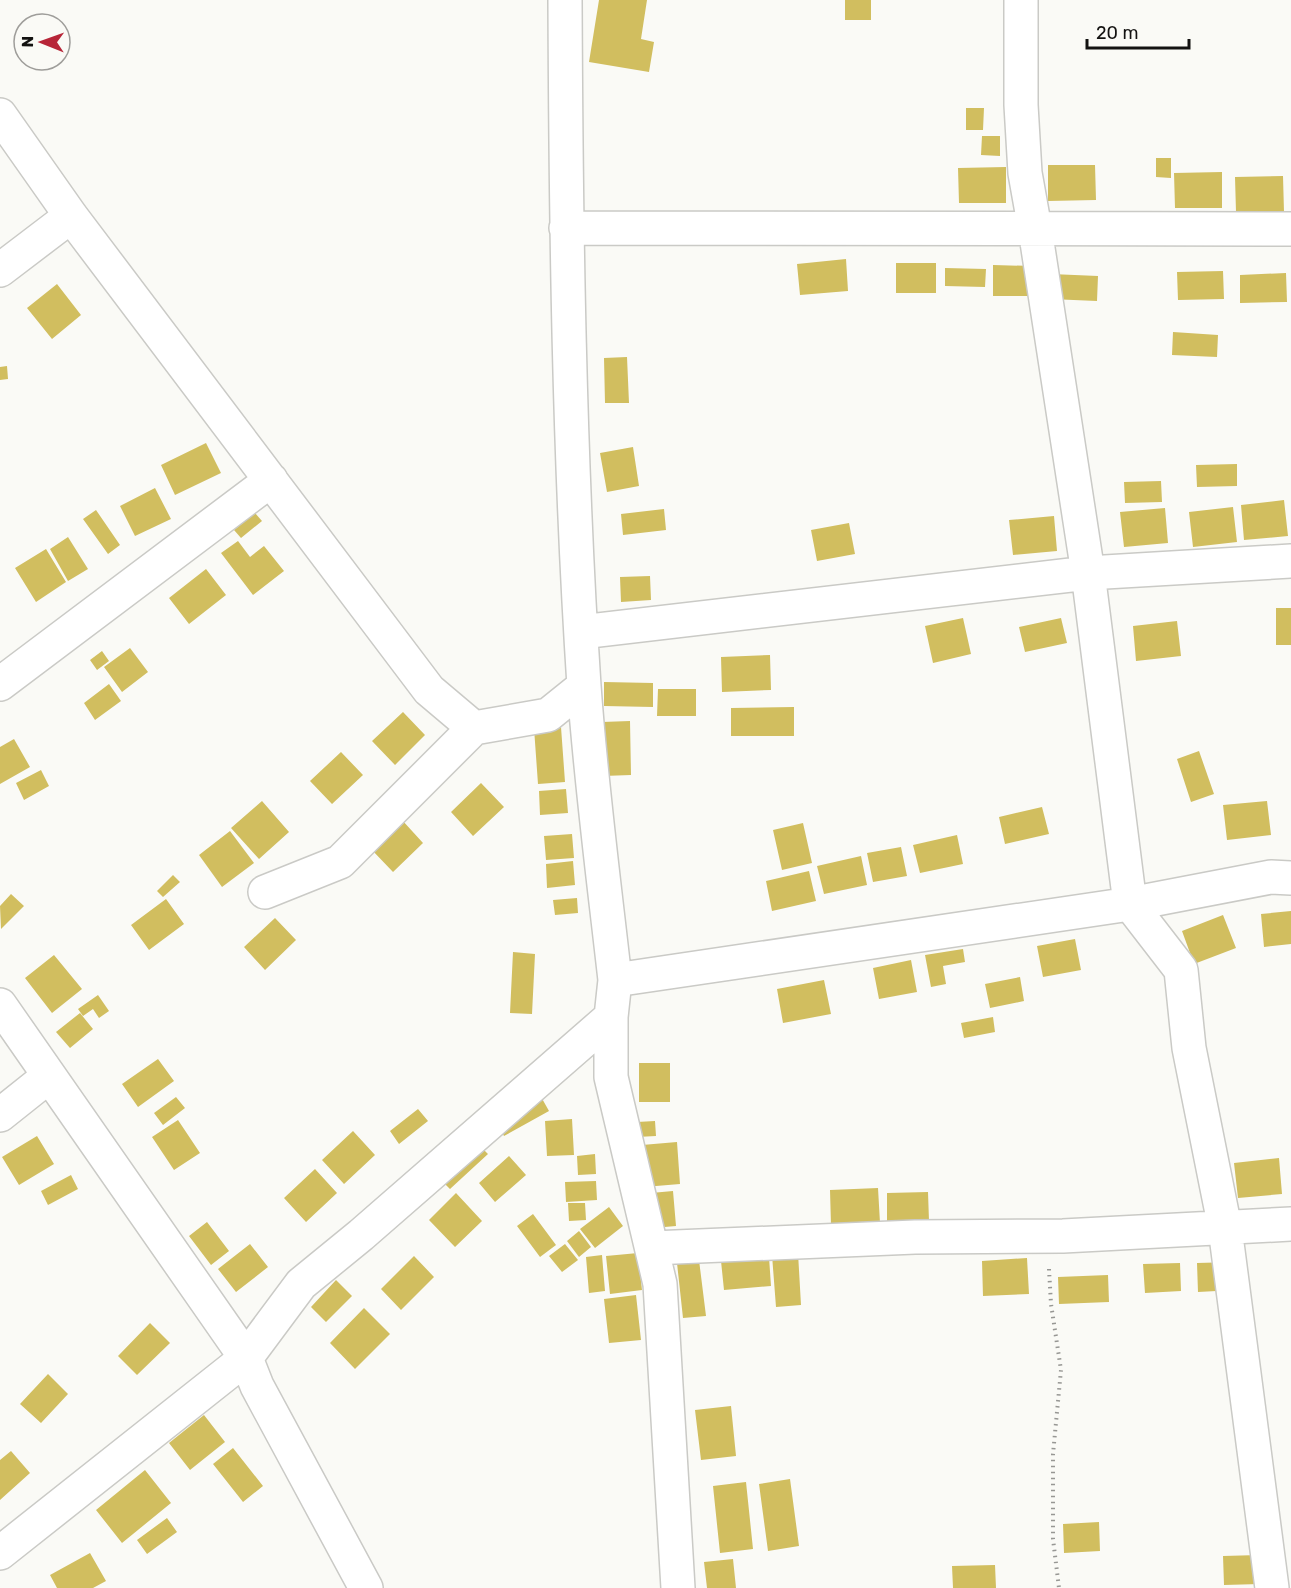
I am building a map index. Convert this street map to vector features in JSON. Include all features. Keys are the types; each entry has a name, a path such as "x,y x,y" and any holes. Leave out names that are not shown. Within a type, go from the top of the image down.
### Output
{"street":[{"path":"565,0 566,228 571,398 584,686 615,980 611,1017 611,1077 660,1284 678,1588"},
{"path":"1021,0 1021,105 1025,174 1088,573 1130,904 1181,970 1189,1048 1225,1228 1272,1588"},
{"path":"0,115 71,216 429,690 474,729"},
{"path":"0,270 71,216"},
{"path":"566,228 1291,229"},
{"path":"0,684 271,480"},
{"path":"581,632 1088,573 1291,561"},
{"path":"265,892 340,862 474,729 548,715 584,686"},
{"path":"615,980 1130,904 1270,878 1291,878"},
{"path":"0,1005 246,1358 257,1386 366,1588"},
{"path":"0,1553 246,1358 301,1284 361,1235 611,1017"},
{"path":"0,1115 50,1076"},
{"path":"652,1248 915,1237 1047,1237 1291,1224"}],"path":[{"path":"1047,1237 1051,1304 1061,1370 1053,1454 1053,1539 1059,1588"}],"building":[{"path":"599,0 647,0 641,39 654,42 649,72 589,62"},
{"path":"845,0 871,0 871,20 845,20"},
{"path":"966,108 984,108 983,130 966,130"},
{"path":"982,136 1000,136 1000,156 981,155"},
{"path":"1156,158 1171,158 1171,178 1156,177"},
{"path":"1048,165 1095,165 1096,200 1048,201"},
{"path":"1006,167 1006,203 959,203 958,168"},
{"path":"1222,172 1222,208 1175,208 1174,173"},
{"path":"1283,176 1284,212 1236,212 1235,177"},
{"path":"846,259 848,291 800,295 797,264"},
{"path":"896,263 936,263 936,293 896,293"},
{"path":"993,265 1033,266 1033,296 993,296"},
{"path":"945,268 986,269 985,287 945,286"},
{"path":"1223,271 1224,299 1178,300 1177,272"},
{"path":"1286,273 1287,302 1240,303 1240,275"},
{"path":"1051,274 1098,276 1097,301 1050,299"},
{"path":"57,284 81,315 52,339 27,308"},
{"path":"1173,332 1218,335 1217,357 1172,355"},
{"path":"627,357 629,403 605,403 604,358"},
{"path":"7,366 8,379 0,380 0,367"},
{"path":"206,443 221,473 175,495 161,465"},
{"path":"633,447 639,486 607,492 600,453"},
{"path":"1237,464 1237,486 1197,487 1196,465"},
{"path":"1161,481 1162,502 1125,503 1124,482"},
{"path":"155,488 171,519 135,536 120,506"},
{"path":"1284,500 1288,536 1244,540 1241,505"},
{"path":"1233,507 1237,542 1193,547 1189,512"},
{"path":"1165,508 1168,543 1124,547 1120,512"},
{"path":"664,509 666,530 623,535 621,514"},
{"path":"96,510 120,545 108,554 83,519"},
{"path":"255,513 262,521 241,538 234,530"},
{"path":"1054,516 1057,551 1013,555 1009,520"},
{"path":"849,523 855,554 817,561 811,530"},
{"path":"68,537 88,569 68,581 50,549"},
{"path":"238,541 250,557 264,546 284,571 253,595 221,553"},
{"path":"46,549 66,582 36,602 15,568"},
{"path":"206,569 226,595 189,624 169,598"},
{"path":"650,576 651,600 621,602 620,577"},
{"path":"1276,608 1291,608 1291,645 1276,645"},
{"path":"963,618 971,654 933,663 925,626"},
{"path":"1061,618 1067,643 1025,652 1019,627"},
{"path":"1177,621 1181,656 1136,661 1133,626"},
{"path":"130,648 148,672 122,692 104,667"},
{"path":"102,651 109,661 97,670 90,660"},
{"path":"770,655 771,690 722,692 721,657"},
{"path":"604,682 653,683 653,707 604,706"},
{"path":"109,684 121,701 95,720 84,703"},
{"path":"658,689 696,689 696,716 657,716"},
{"path":"794,707 794,736 731,736 731,708"},
{"path":"403,712 425,735 395,765 372,741"},
{"path":"630,721 631,775 603,776 602,722"},
{"path":"561,727 565,782 538,784 534,728"},
{"path":"14,739 30,767 0,784 0,747"},
{"path":"1199,751 1214,794 1191,802 1177,759"},
{"path":"341,752 363,775 332,804 310,781"},
{"path":"41,770 49,786 24,800 16,783"},
{"path":"481,783 504,807 473,836 451,812"},
{"path":"566,789 568,813 540,815 539,791"},
{"path":"262,801 289,832 259,859 231,828"},
{"path":"1267,801 1271,835 1227,840 1223,805"},
{"path":"1042,807 1049,834 1005,844 999,817"},
{"path":"402,820 423,843 393,872 371,849"},
{"path":"803,823 812,863 782,870 773,830"},
{"path":"230,831 254,863 222,887 199,855"},
{"path":"572,834 574,858 546,860 544,836"},
{"path":"957,835 963,864 920,873 913,845"},
{"path":"901,847 907,876 873,882 867,853"},
{"path":"861,856 867,885 824,894 817,866"},
{"path":"573,861 575,885 547,888 546,864"},
{"path":"809,871 816,901 772,911 766,881"},
{"path":"173,875 180,882 163,897 157,891"},
{"path":"11,894 24,906 1,929 0,906"},
{"path":"577,898 578,913 555,915 553,900"},
{"path":"166,899 184,924 149,950 131,925"},
{"path":"1291,911 1291,944 1264,947 1261,914"},
{"path":"1223,915 1236,948 1194,964 1182,931"},
{"path":"275,918 296,940 265,970 244,947"},
{"path":"1075,939 1081,970 1043,977 1037,946"},
{"path":"963,949 965,962 943,966 946,984 931,987 925,955"},
{"path":"513,952 535,954 532,1014 510,1013"},
{"path":"54,955 82,989 52,1013 25,978"},
{"path":"911,960 917,992 879,999 873,968"},
{"path":"1020,977 1024,1001 990,1008 985,984"},
{"path":"824,980 831,1014 783,1023 777,989"},
{"path":"98,995 109,1011 99,1018 93,1009 83,1016 78,1009"},
{"path":"80,1013 93,1029 70,1048 56,1032"},
{"path":"993,1017 995,1032 964,1038 961,1023"},
{"path":"158,1059 174,1081 138,1107 122,1084"},
{"path":"639,1063 670,1063 670,1102 639,1102"},
{"path":"540,1095 549,1111 504,1136 495,1120"},
{"path":"176,1097 185,1108 163,1125 154,1113"},
{"path":"418,1109 428,1121 399,1144 390,1131"},
{"path":"572,1119 574,1155 547,1156 545,1121"},
{"path":"178,1120 200,1153 174,1170 152,1137"},
{"path":"655,1121 656,1136 637,1137 637,1122"},
{"path":"353,1131 375,1155 344,1184 322,1160"},
{"path":"37,1136 54,1164 19,1185 2,1157"},
{"path":"677,1142 680,1184 644,1187 642,1145"},
{"path":"478,1144 488,1154 450,1189 441,1180"},
{"path":"595,1154 596,1174 578,1175 577,1156"},
{"path":"509,1156 526,1175 495,1202 479,1183"},
{"path":"1279,1158 1282,1194 1238,1198 1234,1163"},
{"path":"315,1169 337,1193 306,1222 284,1198"},
{"path":"71,1175 78,1189 48,1205 41,1191"},
{"path":"596,1181 597,1200 566,1202 565,1182"},
{"path":"878,1188 880,1223 831,1225 830,1190"},
{"path":"673,1191 676,1226 653,1228 651,1193"},
{"path":"928,1192 929,1221 887,1223 887,1193"},
{"path":"456,1193 482,1221 455,1247 429,1220"},
{"path":"568,1203 585,1203 586,1220 569,1221"},
{"path":"609,1207 623,1226 595,1248 580,1229"},
{"path":"533,1214 556,1245 540,1257 517,1226"},
{"path":"207,1222 229,1251 211,1265 189,1236"},
{"path":"579,1231 591,1247 579,1257 567,1241"},
{"path":"250,1244 268,1267 236,1292 218,1269"},
{"path":"565,1244 578,1260 562,1272 549,1256"},
{"path":"638,1253 642,1290 610,1294 606,1256"},
{"path":"798,1253 801,1305 776,1307 772,1255"},
{"path":"602,1255 605,1291 589,1293 586,1257"},
{"path":"414,1256 434,1277 401,1310 381,1289"},
{"path":"769,1257 771,1286 724,1290 721,1261"},
{"path":"1027,1258 1029,1294 983,1296 982,1261"},
{"path":"699,1260 706,1316 683,1318 677,1263"},
{"path":"1233,1262 1235,1290 1198,1292 1197,1263"},
{"path":"1180,1263 1181,1291 1145,1293 1143,1264"},
{"path":"1108,1275 1109,1302 1059,1304 1058,1277"},
{"path":"336,1280 352,1296 326,1322 311,1307"},
{"path":"636,1295 641,1340 609,1343 604,1299"},
{"path":"364,1308 390,1334 355,1369 330,1343"},
{"path":"150,1323 170,1343 137,1375 118,1356"},
{"path":"48,1374 68,1394 41,1423 20,1404"},
{"path":"731,1406 736,1456 701,1460 695,1410"},
{"path":"204,1415 225,1442 190,1470 169,1443"},
{"path":"233,1448 263,1486 243,1502 213,1464"},
{"path":"11,1451 30,1473 0,1500 0,1460"},
{"path":"145,1470 171,1503 122,1543 96,1510"},
{"path":"790,1479 799,1546 768,1551 759,1484"},
{"path":"746,1482 753,1549 720,1553 713,1486"},
{"path":"167,1518 177,1532 147,1554 137,1540"},
{"path":"1099,1522 1100,1551 1064,1553 1063,1524"},
{"path":"90,1553 106,1581 93,1588 57,1588 50,1575"},
{"path":"1259,1555 1260,1584 1224,1585 1223,1556"},
{"path":"733,1559 736,1588 707,1588 704,1562"},
{"path":"995,1565 996,1588 953,1588 952,1566"}]}
